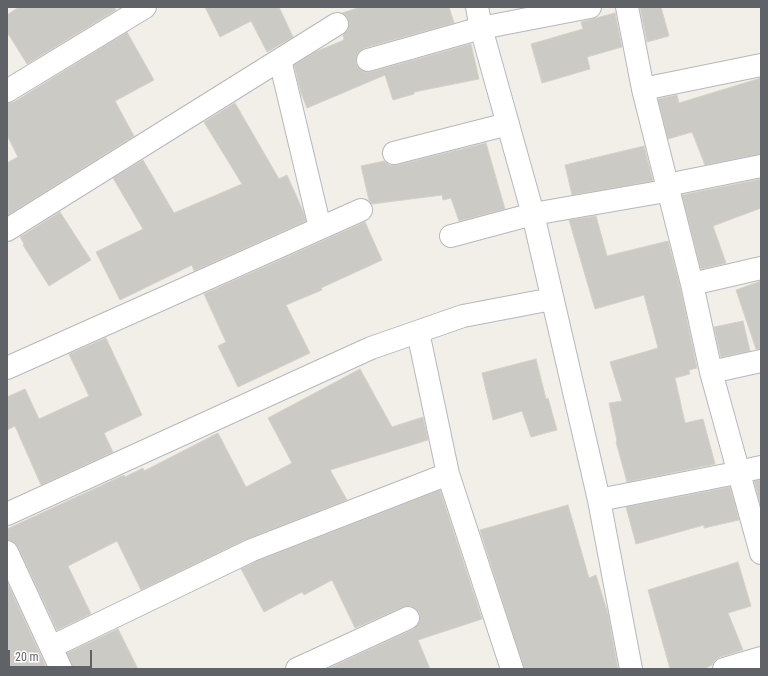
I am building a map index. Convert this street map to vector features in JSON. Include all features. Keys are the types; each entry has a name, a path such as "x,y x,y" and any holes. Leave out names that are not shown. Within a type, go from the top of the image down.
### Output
{"street":[{"path":"7,91 145,7"},
{"path":"368,60 479,17 590,7"},
{"path":"627,7 643,89 692,284 711,372 761,553"},
{"path":"479,17 533,214 599,500 631,669"},
{"path":"7,230 337,24"},
{"path":"280,60 320,228"},
{"path":"643,89 761,65"},
{"path":"394,153 508,124"},
{"path":"451,236 533,214 660,192 667,185 761,166"},
{"path":"7,368 361,210"},
{"path":"692,284 761,268"},
{"path":"7,514 371,348 462,316 552,299"},
{"path":"418,332 448,474 512,669"},
{"path":"711,372 761,360"},
{"path":"599,500 761,467"},
{"path":"51,647 252,550 448,474"},
{"path":"7,552 61,669"},
{"path":"297,669 408,618"},
{"path":"724,669 761,658"}],"building":[{"path":"19,7 114,7 116,10 27,64 7,32 7,15"},
{"path":"205,7 279,7 293,37 267,52 251,21 220,37"},
{"path":"361,7 449,7 454,23 364,48 356,57 356,64 360,69 365,72 371,72 471,44 479,79 414,92 414,94 393,100 385,75 307,108 301,93 294,65 315,52 344,40 343,35 348,30 349,23 347,17 342,13"},
{"path":"640,7 661,7 669,36 647,42"},
{"path":"615,13 622,47 587,57 590,69 542,83 531,44 583,29 581,22"},
{"path":"127,32 154,80 115,101 134,136 8,215 7,163 18,157 7,135 7,103 14,102"},
{"path":"761,78 761,154 705,165 692,132 668,139 658,99 677,95 679,103"},
{"path":"235,103 279,179 287,175 306,221 194,271 192,265 120,300 96,252 143,229 113,178 143,160 174,213 242,184 204,122"},
{"path":"486,143 505,209 459,221 451,198 443,200 442,195 372,204 369,200 361,166 384,161 390,165 397,165"},
{"path":"644,146 653,181 572,195 565,165"},
{"path":"761,179 761,208 713,226 726,263 701,269 682,195"},
{"path":"60,212 91,260 49,286 23,245 24,244 20,237"},
{"path":"596,216 607,256 668,241 680,287 697,368 689,370 690,374 675,378 685,423 703,419 715,464 627,482 616,442 609,403 622,401 610,362 658,348 644,295 595,309 569,220"},
{"path":"365,222 382,260 321,288 322,290 286,305 310,353 238,387 218,346 226,342 204,294"},
{"path":"761,281 761,349 756,349 736,290"},
{"path":"743,321 750,351 721,357 714,327"},
{"path":"106,338 142,415 104,433 113,452 41,485 15,426 7,430 7,397 25,389 39,419 89,396 69,354"},
{"path":"536,359 546,399 548,398 557,430 531,437 522,411 493,420 482,373"},
{"path":"360,369 392,427 423,417 428,440 330,470 347,500 247,539 141,590 117,541 68,566 91,614 57,630 18,547 14,542 7,540 7,529 124,475 125,477 143,468 144,471 218,433 246,487 292,463 268,418"},
{"path":"761,480 761,506 754,481"},
{"path":"730,487 739,520 704,528 704,525 636,544 626,507"},
{"path":"440,490 482,619 418,640 430,669 327,669 414,629 418,625 420,619 419,612 410,606 403,607 355,628 332,580 304,595 302,592 264,612 241,569 257,561"},
{"path":"568,505 589,578 596,575 608,614 618,669 524,669 480,530"},
{"path":"738,562 751,606 728,613 743,650 720,657 715,660 712,665 703,669 670,669 648,590"},
{"path":"7,582 47,669 7,669"},
{"path":"118,629 138,669 73,669 67,653"}]}
